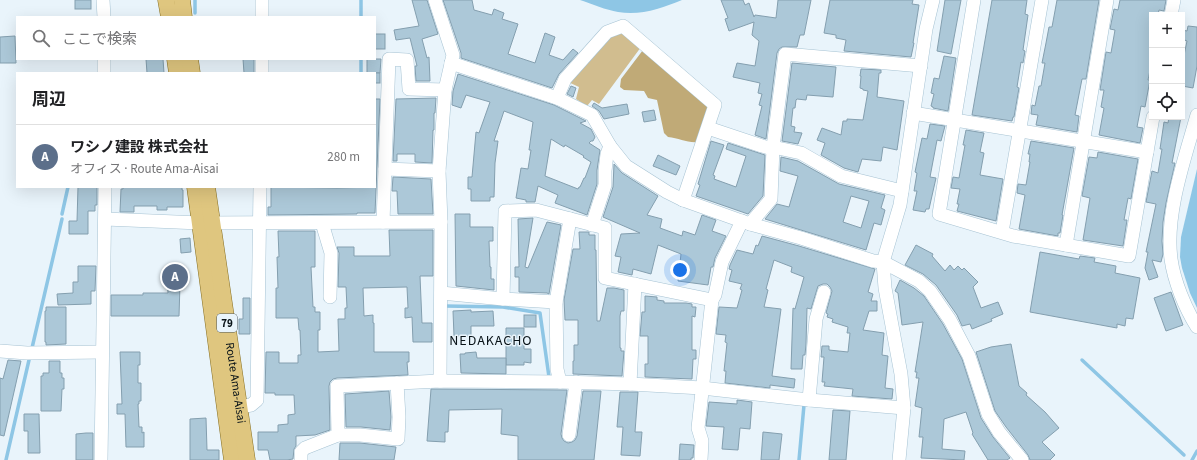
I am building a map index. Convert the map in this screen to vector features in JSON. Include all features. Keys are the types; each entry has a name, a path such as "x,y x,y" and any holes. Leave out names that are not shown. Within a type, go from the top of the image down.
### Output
{"main road":[{"path":"166,0 169,16"},
{"path":"182,0 184,16"},
{"path":"175,60 177,72"},
{"path":"190,60 192,72"},
{"name":"Route Ama-Aisai","path":"195,188 206,223 240,407 247,460"},
{"name":"Route Ama-Aisai","path":"207,188 206,223 232,460"}],"street":[{"path":"103,0 104,16"},
{"path":"262,0 262,16"},
{"path":"435,0 453,56 445,90 439,171 441,222 440,381"},
{"path":"900,460 904,408 901,374 885,288 883,262 900,204 920,66 926,29 933,0"},
{"path":"974,0 939,214 1013,236 1129,256 1152,120"},
{"path":"1002,232 1042,0"},
{"path":"1066,245 1107,0"},
{"path":"1172,12 1174,0"},
{"path":"557,98 565,79 607,32 623,26 715,105 683,200"},
{"path":"701,460 702,441 698,428 712,300 715,295 722,262 746,223 771,199 773,148 786,54 920,66"},
{"path":"383,222 389,59 408,60 409,89 445,90"},
{"path":"104,60 104,72"},
{"path":"262,60 262,72"},
{"path":"451,63 557,98 592,115 610,146 626,166 667,192 683,200 746,223 801,238 873,261 883,262 918,281 930,291 950,320 969,356 988,414 999,432 1021,459"},
{"path":"913,112 1147,152"},
{"path":"1197,114 1176,193 1170,238 1171,260 1179,289 1191,318 1197,327"},
{"path":"708,128 762,146 801,153 841,176 902,191"},
{"path":"592,225 605,185 607,154 610,146"},
{"path":"385,169 439,171"},
{"path":"101,460 105,188"},
{"path":"240,407 251,405 257,400 260,188"},
{"path":"503,300 505,212 536,210 605,228 605,278 712,300"},
{"path":"105,219 206,223 441,222"},
{"path":"560,382 557,369 556,302 570,219"},
{"path":"322,223 331,254 330,297"},
{"path":"630,384 635,284"},
{"path":"809,400 816,319 824,292"},
{"path":"441,293 503,300 556,302"},
{"path":"0,351 27,353 102,352"},
{"path":"338,435 337,386 397,383 440,381 630,384 702,388 809,400 904,408"},
{"path":"569,435 576,382"},
{"path":"300,460 301,452 305,448 338,435 360,435 398,439 399,417 397,383"}],"shaded area":[{"path":"619,31 641,47 599,104 592,100 587,106 576,99 579,87 566,81 607,35"},
{"path":"643,50 707,104 709,111 698,142 690,142 668,137 664,133 657,100 648,98 644,91 624,90 620,87 621,79"}],"water":[{"path":"580,0 682,0 667,6 643,12 627,13 609,10"},
{"path":"1197,169 1197,308 1190,293 1180,257 1181,237"}],"building":[{"path":"75,0 91,0 91,9 75,9"},
{"path":"412,0 427,0 438,34 422,39 427,58 429,57 430,81 416,81 415,66 417,66 410,38 396,40 394,30 419,26"},
{"path":"443,0 472,0 474,10 492,15 494,9 504,13 502,19 518,24 508,54 535,63 545,33 555,37 549,55 563,60 573,49 578,53 559,74 552,88 461,58 461,53"},
{"path":"721,0 743,0 745,5 749,3 754,17 755,15 776,18 778,0 811,0 804,35 800,35 797,47 782,47 777,53 766,139 755,135 762,106 759,105 762,94 758,93 760,83 733,77 737,63 755,66 759,41 752,35 754,22 729,31 725,19 728,18"},
{"path":"830,0 913,0 912,4 919,5 911,57 844,51 846,40 836,38 836,35 824,33"},
{"path":"945,0 961,0 951,54 937,51"},
{"path":"992,0 1027,0 1025,14 1028,15 1023,50 1025,51 1023,63 1021,62 1017,87 1019,88 1012,121 972,115"},
{"path":"1057,0 1099,0 1086,79 1082,79 1075,115 1079,116 1077,132 1036,125 1038,115 1031,114 1032,105 1035,106 1039,86 1041,86 1045,63 1042,63 1049,27 1052,27"},
{"path":"1120,0 1166,0 1164,11 1159,10 1159,12 1149,12 1149,85 1145,107 1141,106 1137,127 1143,128 1140,143 1099,135 1104,108 1101,107 1104,90 1100,90 1106,52 1111,53 1115,30 1110,29 1114,9 1118,10"},
{"path":"1188,26 1197,27 1197,66 1193,88 1185,87 1185,50 1187,41 1185,40 1185,31 1187,31"},
{"path":"376,34 385,34 385,49 376,49"},
{"path":"15,36 16,63 0,63 0,37"},
{"path":"944,56 956,58 948,111 933,108 931,106 934,94 931,93 934,78 939,79"},
{"path":"381,59 380,73 367,72 367,60"},
{"path":"146,60 163,60 164,72 147,72"},
{"path":"243,60 254,60 254,72 244,72"},
{"path":"792,63 836,67 833,97 807,95 806,100 796,100 795,108 793,108 791,126 795,127 794,132 802,133 798,144 782,141"},
{"path":"861,69 881,70 881,73 879,73 877,97 904,101 897,150 883,147 881,161 862,159 858,172 844,168 821,155 825,143 817,140 822,128 841,135 843,121 847,121 847,119 863,120 868,91 860,88"},
{"path":"376,73 380,73 380,83 376,83"},
{"path":"458,74 554,105 586,121 580,123 591,129 595,137 593,141 589,143 600,150 597,170 597,184 587,215 555,203 558,195 538,186 535,202 526,202 526,200 516,198 521,168 528,169 533,122 504,111 494,141 498,141 495,163 494,197 490,197 490,201 471,201 471,189 468,189 468,177 472,177 476,132 479,133 490,102 466,95 461,108 452,105 453,91","holes":["551,139 564,147 565,145 591,162 585,178 578,189 545,176"]},
{"path":"571,86 576,88 573,97 567,94"},
{"path":"436,98 432,163 415,162 415,154 397,154 397,161 393,161 396,99"},
{"path":"376,99 380,99 375,213 268,215 268,207 271,207 271,188 376,188"},
{"path":"594,103 602,108 627,104 629,114 604,119 599,111 592,106"},
{"path":"654,110 656,120 644,122 642,112"},
{"path":"1168,120 1180,120 1172,163 1175,163 1163,222 1163,254 1161,262 1152,260 1158,277 1149,280 1145,268 1148,252 1146,252 1156,204 1146,202 1152,171 1158,173 1164,122 1168,123"},
{"path":"930,124 945,126 941,141 937,140 930,177 936,178 929,209 926,209 925,212 913,210 917,191 914,191 917,173 915,172 922,138 927,139"},
{"path":"966,130 984,133 980,152 984,153 980,175 1003,179 996,221 957,211 960,189 951,188 953,177 959,178"},
{"path":"711,141 724,145 713,175 715,176 714,179 736,187 746,156 726,149 728,143 765,155 763,196 748,214 696,196 700,185 698,184"},
{"path":"1031,141 1074,148 1060,233 1058,233 1058,236 1019,229 1025,195 1017,193 1018,184 1026,185 1030,162 1030,154 1028,154"},
{"path":"1098,152 1138,159 1131,199 1128,198 1124,220 1127,220 1123,246 1083,240 1090,198 1082,196 1089,157 1097,158"},
{"path":"658,155 680,166 676,175 653,166"},
{"path":"781,157 798,161 839,184 885,195 881,208 885,210 881,225 874,223 866,250 765,219 777,204 789,207 798,176 780,171","holes":["851,196 869,201 861,228 843,222"]},
{"path":"614,164 622,173 658,196 647,215 662,219 660,228 682,236 683,231 695,235 702,215 716,220 712,231 726,236 715,258 713,267 711,267 708,285 678,281 681,254 658,245 651,274 633,269 632,275 618,272 621,257 615,256 621,234 640,233 603,217 613,187"},
{"path":"393,177 431,179 433,214 398,214 397,191 392,191"},
{"path":"78,188 97,188 97,205 95,205 95,211 88,211 88,234 69,234 69,221 77,221"},
{"path":"182,188 183,207 167,207 167,210 157,210 157,206 134,206 134,212 120,212 121,189"},
{"path":"455,214 470,214 470,227 493,227 493,241 489,241 491,279 494,279 494,290 456,286"},
{"path":"533,218 525,267 528,268 547,222 561,225 549,294 519,292 519,277 515,277 515,267 519,267 518,219"},
{"path":"389,230 433,230 433,276 420,276 422,323 432,323 432,342 413,342 412,317 405,318 405,308 408,308 407,287 363,288 364,316 373,315 374,352 409,352 409,362 407,362 408,375 333,379 329,386 330,430 315,435 296,436 296,446 294,449 293,459 270,460 268,450 258,450 258,432 278,432 278,425 288,424 288,415 295,414 294,395 275,395 275,393 265,393 266,352 279,352 279,363 298,363 298,355 301,355 298,318 276,318 276,288 278,288 277,257 279,257 278,231 315,231 315,267 311,267 313,307 315,307 315,312 320,312 318,352 339,351 338,319 345,319 345,308 347,308 346,287 338,287 339,253 337,247 354,247 354,256 390,256"},
{"path":"579,232 589,232 589,235 595,235 597,321 600,321 607,288 624,290 624,311 621,311 620,316 620,348 621,351 624,351 622,376 573,374 574,345 578,345 578,320 565,320 564,300 573,249 580,249"},
{"path":"762,236 875,269 868,292 873,294 871,301 877,301 877,311 869,311 863,330 884,333 882,355 888,356 885,388 893,389 892,399 852,396 853,389 824,386 825,382 822,382 824,357 821,357 822,346 829,346 829,350 848,352 850,333 847,333 848,327 832,322 833,319 827,317 828,314 826,313 832,291 827,284 818,286 811,309 807,308 806,344 805,355 803,355 802,369 791,369 793,308 795,309 804,277 791,272 792,267 774,260 766,289 768,290 764,307 781,309 772,376 795,379 794,388 770,385 770,388 725,383 726,371 724,371 727,343 725,342 726,335 716,334 719,307 737,308 742,290 740,289 742,284 729,281 732,270 729,269 730,265 737,250 753,254 756,245 758,246"},
{"path":"190,238 191,252 181,253 180,239"},
{"path":"916,245 933,254 932,256 945,271 950,265 954,270 958,266 962,270 964,268 978,282 973,287 981,308 998,302 1003,314 991,319 992,321 972,329 970,324 962,326 957,315 936,285 923,274 905,265"},
{"path":"1040,252 1079,259 1080,256 1095,258 1094,262 1116,266 1115,273 1140,278 1133,319 1126,318 1125,326 1117,324 1117,328 1030,312"},
{"path":"78,266 96,266 95,291 91,291 91,304 58,305 57,294 73,293 73,282 78,282"},
{"path":"167,274 183,274 184,284 180,284 179,316 111,316 111,295 168,293"},
{"path":"900,280 924,296 943,324 962,359 981,418 993,437 1010,458 1007,460 988,460 972,434 973,433 966,412 944,419 942,449 965,451 964,460 921,458 923,437 919,437 922,408 915,406 919,378 916,378 917,372 915,372 923,322 902,325 898,293 895,291"},
{"path":"1171,292 1183,325 1166,331 1154,298"},
{"path":"645,296 657,297 657,300 664,301 664,303 686,303 692,304 692,307 696,307 695,317 692,316 692,350 696,350 696,359 693,359 692,379 645,377 645,364 648,364 648,336 640,336 642,312 645,312"},
{"path":"243,298 250,298 250,334 239,334 239,319 243,319"},
{"path":"46,307 66,307 66,344 46,345"},
{"path":"471,310 471,312 493,311 494,326 471,326 471,336 454,336 453,311"},
{"path":"524,315 536,315 536,327 524,327"},
{"path":"506,328 524,328 524,349 531,349 531,363 524,362 524,365 506,365"},
{"path":"1011,344 1019,386 1059,428 1042,442 1055,455 1050,460 1030,460 1028,455 995,411 976,352 991,347"},
{"path":"120,352 140,352 138,383 141,383 141,401 139,401 138,404 139,427 142,427 142,433 144,432 144,447 126,447 125,414 117,414 117,404 122,404"},
{"path":"476,352 477,358 506,358 506,374 461,373 460,354"},
{"path":"8,360 21,361 4,436 0,435 0,378 3,379"},
{"path":"49,361 60,361 60,373 62,373 62,378 64,378 61,411 41,411 41,376 43,376 43,373 49,373"},
{"path":"431,389 567,390 561,434 564,441 568,443 575,440 577,436 583,391 601,391 594,460 518,460 518,436 501,434 502,409 449,410 448,432 445,432 445,442 427,441"},
{"path":"389,391 391,417 390,430 346,427 345,394"},
{"path":"620,392 638,392 635,432 642,432 640,456 621,455 623,427 617,427"},
{"path":"737,400 752,402 750,429 740,428 738,450 722,449 724,427 706,426 709,402 737,404"},
{"path":"833,410 850,411 846,460 829,460"},
{"path":"24,414 39,414 40,453 28,453 28,431 24,431"},
{"path":"206,418 207,450 219,450 219,460 190,460 190,419"},
{"path":"763,432 782,434 779,460 761,460"},
{"path":"93,433 93,460 76,460 76,434"},
{"path":"340,443 360,443 396,447 394,460 339,460"},
{"path":"680,444 694,445 693,458 691,458 691,460 679,460"}],"waterway":[{"path":"195,0 195,13"},
{"path":"361,0 361,16"},
{"path":"361,60 361,72"},
{"path":"62,214 68,188"},
{"path":"32,348 62,219"},
{"path":"445,306 503,307 540,313 549,377"},
{"path":"6,460 29,360"},
{"path":"1082,360 1184,455"},
{"path":"799,460 804,405"},
{"path":"1192,460 1197,451"}],"place":[{"name":"ワシノ建設 株式会社","path":"175,277"}],"district":[{"name":"NEDAKACHO","path":"491,341"}]}
